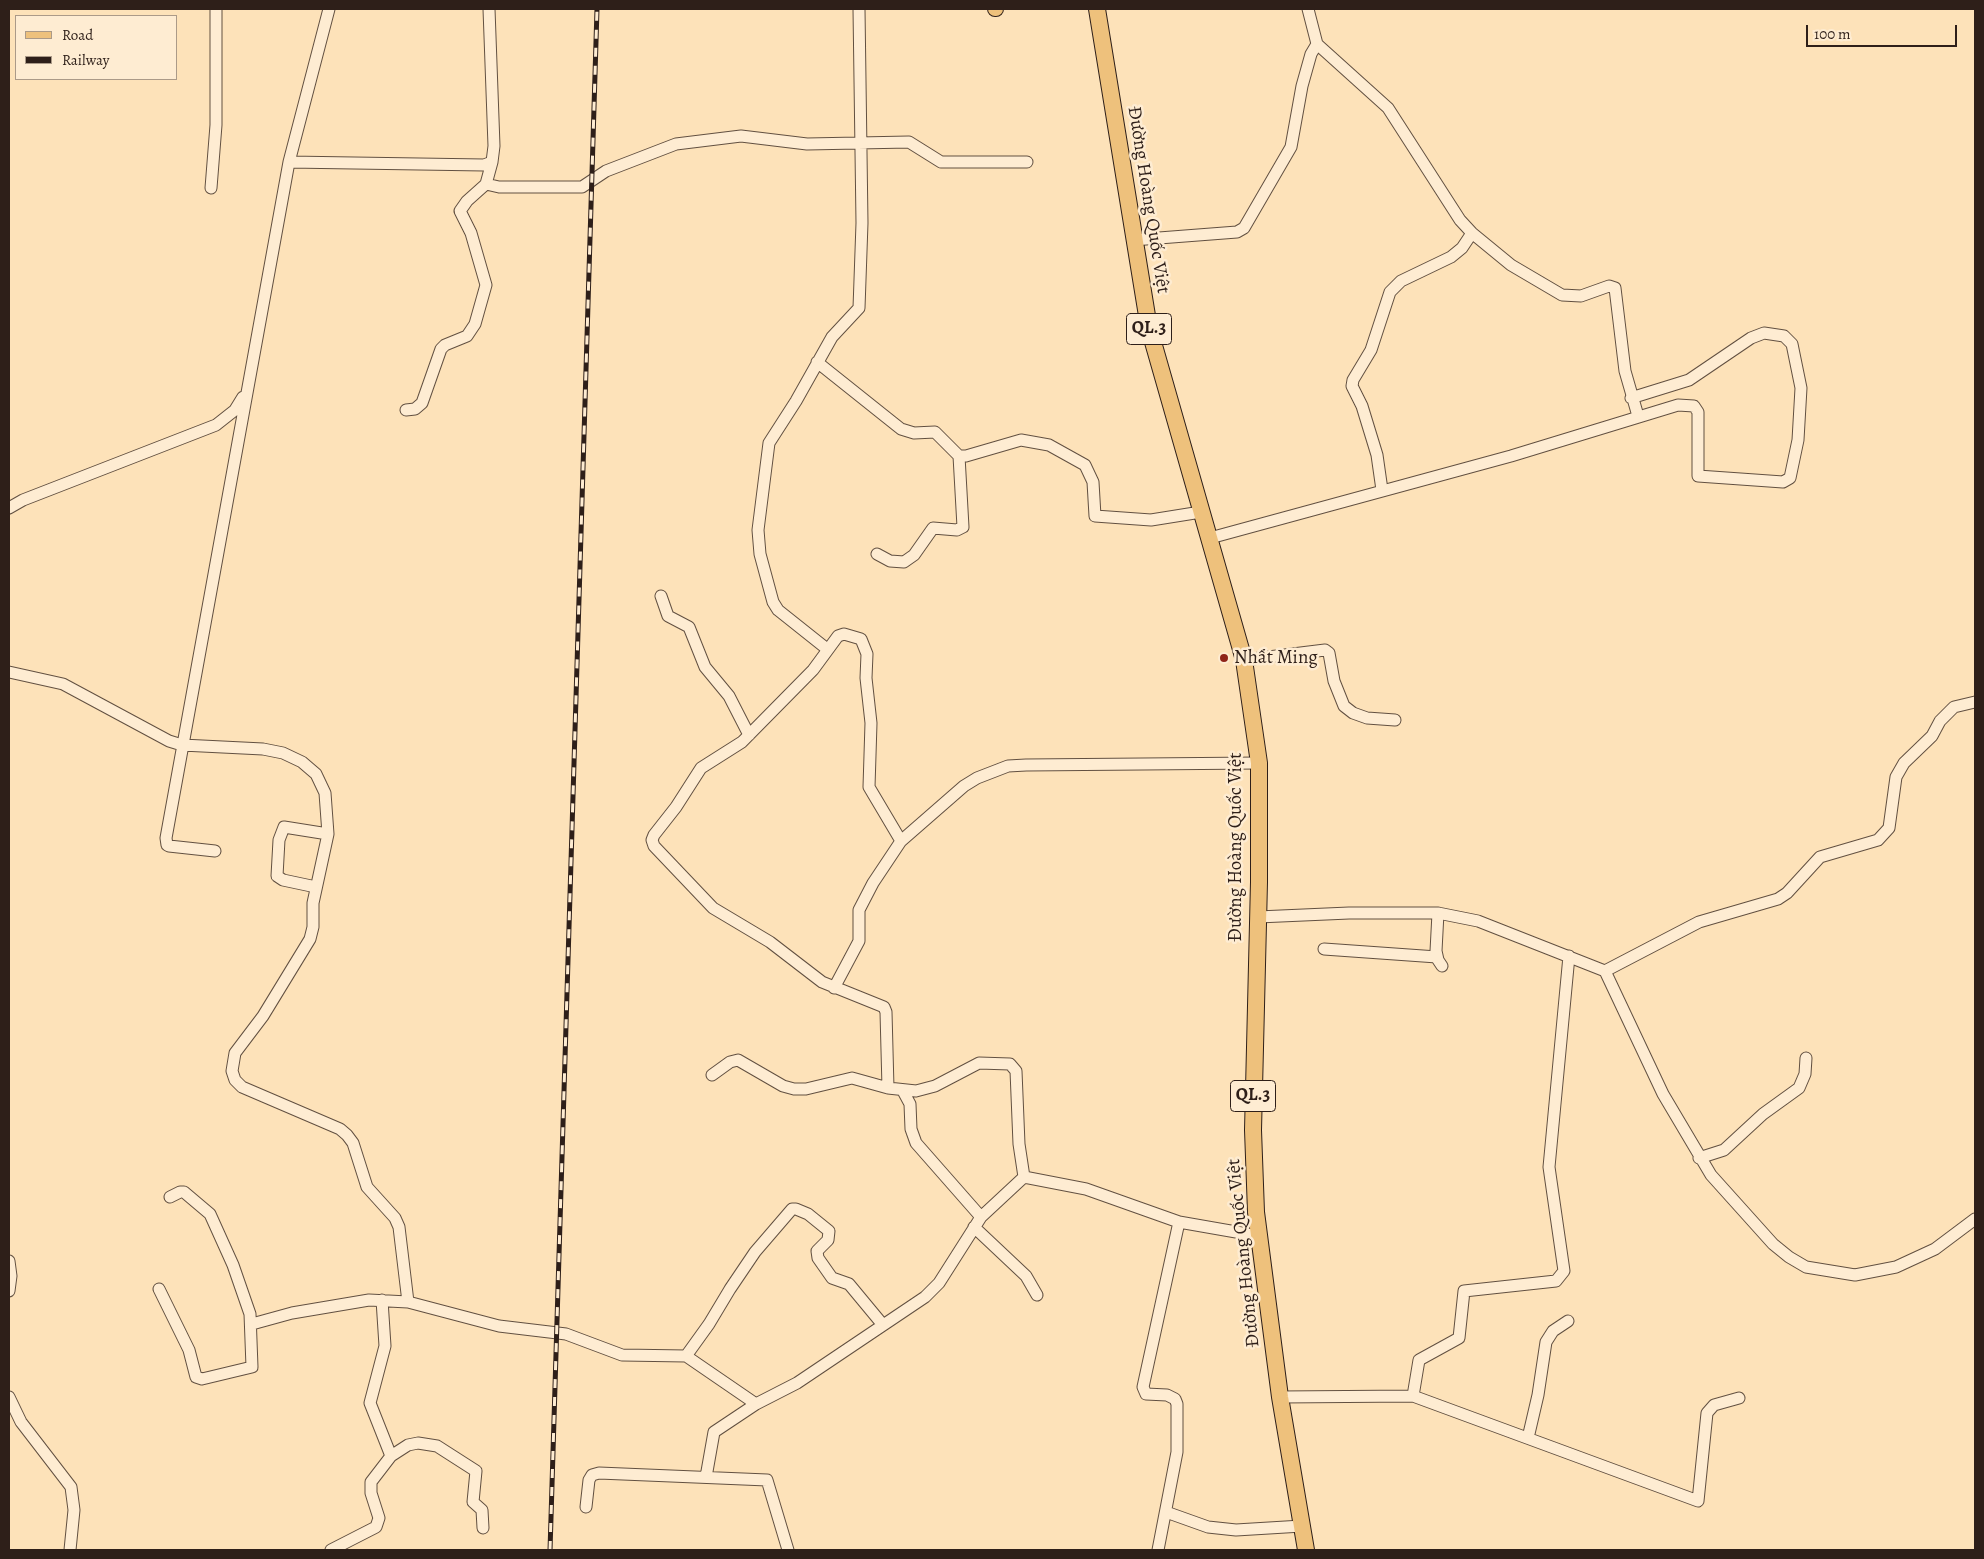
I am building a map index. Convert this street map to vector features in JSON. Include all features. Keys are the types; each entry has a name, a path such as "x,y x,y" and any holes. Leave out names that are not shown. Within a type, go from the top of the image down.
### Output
{"highway":[{"name":"Đường Hoàng Quốc Việt","path":"1096,9 1148,328 1244,660 1259,763 1258,917 1253,1130 1259,1236 1280,1397 1306,1550"}],"street":[{"path":"211,188 216,125 216,9"},
{"path":"215,851 169,846 166,842 182,745 289,162 329,9"},
{"path":"406,410 415,409 422,403 441,349 445,345 467,336 476,324 485,294 485,279 471,233 460,211 467,201 486,184 492,162 494,146 489,9"},
{"path":"827,649 778,610 773,602 758,543 766,450 836,330 859,308 862,223 859,9"},
{"path":"1308,9 1317,44 1388,108 1451,207 1472,233 1518,271 1562,295 1581,296 1609,286 1615,288 1625,371 1631,398 1638,416"},
{"path":"1133,240 1233,232 1244,228 1291,147 1302,86 1317,44"},
{"path":"486,184 499,187 582,187 606,172 676,144 688,141 741,136 807,144 908,142 914,144 933,158 951,164 1027,162"},
{"path":"289,162 484,165 492,162"},
{"path":"1382,490 1377,455 1362,406 1352,386 1353,380 1371,350 1390,292 1401,281 1451,257 1462,248 1472,233"},
{"path":"1210,538 1511,456 1678,405 1694,406 1698,412 1700,421 1698,476 1786,482 1791,475 1795,458 1802,397 1792,344 1784,336 1764,333 1751,338 1689,380 1631,398"},
{"path":"817,362 901,429 914,433 936,432 959,456 963,528 957,530 933,528 914,555 904,562 890,561 877,554"},
{"path":"9,508 23,500 216,425 235,410 247,391"},
{"path":"959,456 966,456 1021,440 1049,444 1085,465 1093,482 1095,516 1151,520 1201,512"},
{"path":"661,596 668,616 689,627 705,667 729,696 749,735"},
{"path":"888,1088 886,1012 884,1007 834,988 812,975 770,942 713,908 654,846 654,835 676,807 701,768 735,748 749,735 813,670 838,636 844,634 853,635 865,646 871,723 869,787 901,841"},
{"path":"1244,660 1322,649 1328,651 1338,696 1344,706 1353,713 1367,718 1395,720"},
{"path":"9,672 63,684 169,741 182,745 263,749 284,753 302,762 316,774 325,793 328,834 316,887 310,939 263,1016 235,1052 232,1071 235,1080 242,1087 340,1129 347,1135 353,1143 367,1187 395,1218 398,1227 408,1302"},
{"path":"1605,971 1699,922 1778,899 1787,893 1820,857 1870,844 1878,840 1889,828 1896,777 1904,763 1932,736 1940,722 1954,707 1975,702"},
{"path":"834,988 859,941 859,910 873,883 894,855 901,841 964,786 992,771 1008,766 1259,763"},
{"path":"316,887 283,880 277,876 279,840 284,827 328,834"},
{"path":"1258,917 1349,913 1438,913 1478,921 1605,971 1664,1094 1699,1158 1711,1175 1773,1244 1789,1257 1806,1267 1820,1271 1855,1275 1896,1266 1935,1250 1975,1219"},
{"path":"1324,949 1439,961 1438,913"},
{"path":"1412,1396 1419,1360 1459,1338 1464,1291 1556,1281 1564,1271 1548,1174 1569,956"},
{"path":"1699,1158 1724,1150 1763,1114 1799,1088 1805,1074 1806,1058"},
{"path":"712,1075 730,1062 738,1060 783,1086 794,1089 852,1078 888,1088 916,1091 935,1086 979,1063 1010,1064 1014,1067 1024,1177"},
{"path":"903,1091 910,1104 911,1129 916,1143 982,1217"},
{"path":"1024,1177 1086,1189 1180,1222 1259,1236"},
{"path":"706,1477 714,1432 756,1404 796,1383 932,1290 982,1217 1024,1177"},
{"path":"159,1289 186,1342 196,1378 199,1379 252,1367 252,1324 232,1265 210,1214 184,1192 170,1197"},
{"path":"686,1356 755,1252 792,1210 796,1209 808,1214 829,1231 828,1240 817,1251 818,1258 832,1278 848,1284 883,1325"},
{"path":"1158,1550 1177,1452 1178,1404 1175,1399 1167,1395 1146,1394 1143,1387 1180,1222"},
{"path":"974,1227 1026,1276 1036,1295"},
{"path":"9,1261 11,1276 9,1291"},
{"path":"382,1300 385,1346 370,1403 391,1456"},
{"path":"252,1324 292,1313 382,1300 408,1302 487,1324 566,1334 622,1355 686,1356 756,1404"},
{"path":"1528,1438 1538,1395 1546,1342 1553,1331 1568,1321"},
{"path":"1280,1397 1412,1396 1698,1501 1707,1413 1714,1406 1739,1398"},
{"path":"9,1397 21,1422 71,1487 74,1510 70,1550"},
{"path":"331,1550 376,1527 379,1518 370,1488 371,1482 391,1456 408,1445 428,1443 437,1446 476,1471 473,1502 482,1510 483,1528"},
{"path":"586,1507 589,1480 592,1475 599,1473 768,1480 788,1550"},
{"path":"1166,1512 1208,1527 1236,1530 1302,1526"}],"railway":[{"path":"550,1550 597,9"}],"place":[{"name":"Nhẩt Ming","path":"1224,658"}]}
